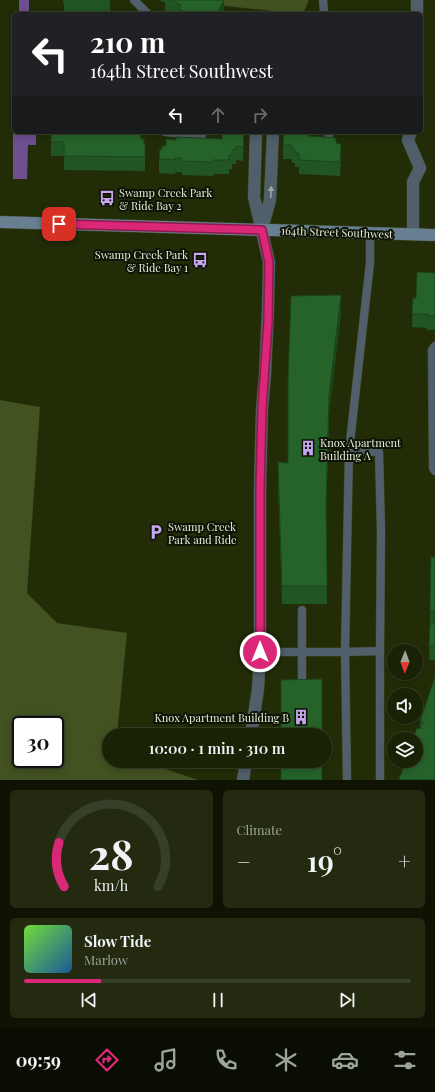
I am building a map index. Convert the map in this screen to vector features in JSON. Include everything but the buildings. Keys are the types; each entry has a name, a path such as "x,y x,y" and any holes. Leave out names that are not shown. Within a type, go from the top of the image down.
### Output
{"main road":[{"name":"164th Street Southwest","path":"0,222 435,235"}],"street":[{"path":"417,0 417,12"},
{"path":"252,728 258,689 260,652 260,489 269,262 254,197 256,134"},
{"path":"262,230 270,200 273,134"},
{"path":"410,134 408,140 420,168 412,182 412,234"},
{"path":"243,780 245,768"}],"lane":[{"path":"134,0 146,12"},
{"path":"323,0 324,12"},
{"path":"190,134 202,134"},
{"path":"328,134 328,146"},
{"path":"347,780 345,652 349,451 370,263 370,233"},
{"path":"435,346 432,350 435,471"},
{"path":"349,451 379,452 381,531 380,780"},
{"path":"302,610 302,695"},
{"path":"260,652 380,652"}],"green space":[{"path":"209,0 308,0 304,12 275,12 217,5"},
{"path":"0,400 40,407 27,593 57,623 127,633 118,728 102,728 102,768 163,768 198,780 0,780"}],"shaded area":[{"path":"19,0 29,0 29,12 19,12"},
{"path":"13,134 36,134 36,145 28,145 27,179 13,179"}],"place":[{"name":"Swamp Creek Park & Ride Bay 2","path":"107,198"},
{"name":"Swamp Creek Park & Ride Bay 1","path":"200,260"},
{"name":"Knox Apartment Building A","path":"308,448"},
{"name":"Swamp Creek Park and Ride","path":"156,532"},
{"name":"Knox Apartment Building B","path":"301,717"}],"route":[{"path":"59,224 262,230 269,262 268,322 262,409 260,489 260,652"}]}
